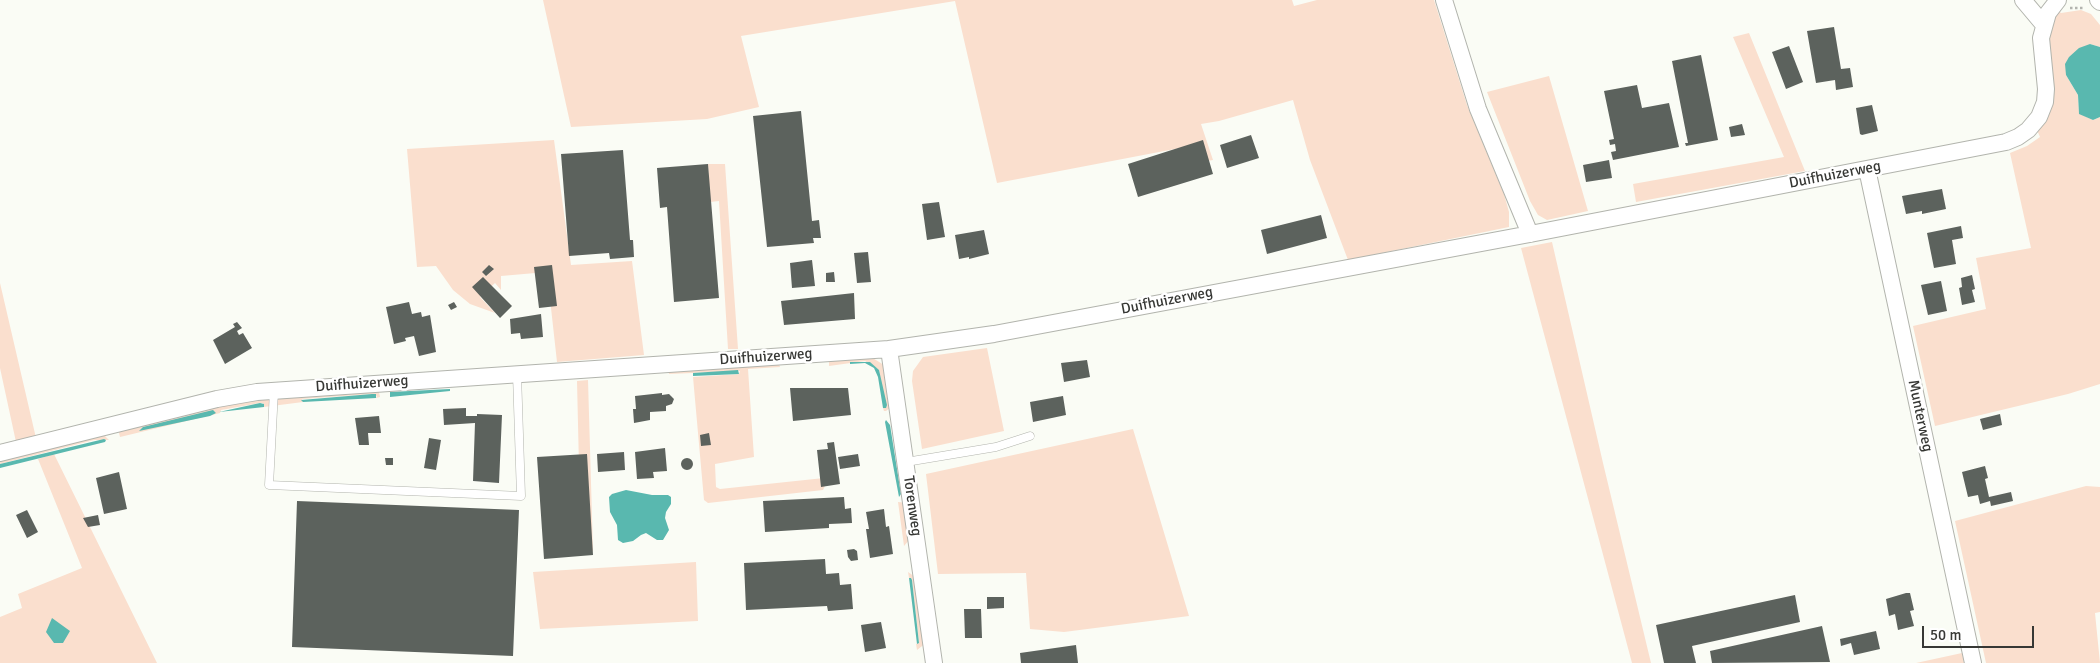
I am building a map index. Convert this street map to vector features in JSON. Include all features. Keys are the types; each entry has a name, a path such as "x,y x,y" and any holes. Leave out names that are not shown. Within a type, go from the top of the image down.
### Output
{"street":[{"path":"1444,0 1478,109 1530,234"},
{"path":"2023,0 2044,25"},
{"name":"Duifhuizerweg","path":"0,453 216,399 274,391 890,348 994,334 1530,234 2006,142 2028,130 2039,117 2045,102 2046,89 2041,38 2044,25 2055,2"},
{"name":"Munterweg","path":"1867,169 1973,663"},
{"name":"Torenweg","path":"890,348 934,663"}],"lane":[{"path":"274,391 269,485 521,496 517,373"},
{"path":"906,462 996,447 1030,436"}],"path":[{"path":"2055,2 2062,10 2096,4"}],"shaded area":[{"path":"543,0 1292,0 1294,6 1317,0 1434,0 1467,105 1504,194 1509,212 1509,227 1348,260 1310,160 1293,100 1219,121 1201,124 1213,160 1185,165 1180,148 997,183 955,1 741,36 759,107 707,119 571,127"},
{"path":"2058,10 2061,13 2081,10 2091,14 2100,25 2100,47 2090,44 2066,75 2078,95 2079,113 2093,120 2100,117 2100,384 2068,394 1935,426 1913,326 1986,309 1976,258 2031,248 2010,153 2027,146 2040,137 2037,130 2052,106 2054,90 2048,41 2051,25"},
{"path":"1749,33 1805,171 1636,202 1633,184 1784,157 1733,37"},
{"path":"1549,76 1588,211 1547,220 1538,215 1530,201 1487,92"},
{"path":"554,140 571,265 632,261 644,355 557,362 547,272 501,276 501,290 495,283 480,297 495,313 470,304 453,290 436,266 417,267 407,149"},
{"path":"708,164 725,164 738,349 728,349 719,201 710,202"},
{"path":"1552,242 1651,663 1632,663 1521,248"},
{"path":"0,283 36,438 16,442 0,368"},
{"path":"987,348 1004,431 922,449 912,381 913,371 923,357"},
{"path":"871,357 884,365 891,407 886,411 883,408 885,408 879,370 865,361 829,366 829,359"},
{"path":"779,364 780,367 748,369 754,457 715,464 716,487 720,489 824,478 825,486 823,490 708,503 704,500 693,377 739,374 740,371 669,374 668,369"},
{"path":"588,380 593,551 581,553 577,381"},
{"path":"378,388 380,397 376,398 377,396 372,394 302,399 303,402 264,407 263,403 260,403 221,410 220,413 120,437 119,433 120,428 250,398"},
{"path":"1133,429 1189,616 1064,632 1030,629 1026,573 938,574 926,474"},
{"path":"102,433 109,440 94,440 0,464 0,458"},
{"path":"54,454 157,663 0,663 0,617 22,608 18,594 82,568 38,459"},
{"path":"2086,486 2100,487 2100,612 2095,613 2100,663 1986,663 1955,521"},
{"path":"898,502 907,503 910,539 904,546"},
{"path":"696,562 698,621 540,629 533,572"},
{"path":"908,572 918,579 926,643 917,650 916,644 919,643 912,580 909,578"},
{"path":"1962,653 1964,663 1916,663"}],"water":[{"path":"2090,44 2100,47 2100,117 2093,120 2079,114 2078,95 2066,75 2065,64 2069,57 2079,48"},
{"path":"850,362 870,362 879,370 887,405 886,408 883,408 878,377 874,368 865,363 850,364"},
{"path":"738,370 739,374 693,376 693,373"},
{"path":"450,389 450,391 390,397 390,392"},
{"path":"376,394 376,398 303,402 301,400"},
{"path":"260,403 264,404 264,407 219,412"},
{"path":"213,410 216,413 210,416 139,431 143,427"},
{"path":"886,420 890,425 901,494 899,497 885,422"},
{"path":"106,440 105,442 0,468 0,464"},
{"path":"626,490 652,495 668,495 671,497 671,504 665,518 669,530 663,540 657,540 646,533 633,541 623,543 618,540 617,525 610,512 609,497 612,494"},
{"path":"909,578 912,580 919,643 917,644"},
{"path":"52,618 70,631 63,643 54,643 46,632"}],"building":[{"path":"1834,27 1841,69 1850,68 1853,87 1836,90 1835,80 1816,83 1807,31"},
{"path":"1789,46 1803,82 1786,89 1772,52"},
{"path":"1701,55 1718,140 1686,146 1685,143 1688,143 1672,61"},
{"path":"1637,85 1642,108 1669,103 1679,147 1613,160 1611,152 1616,151 1615,144 1610,145 1609,140 1614,139 1604,91"},
{"path":"1872,105 1878,131 1862,135 1860,134 1856,108"},
{"path":"801,111 812,221 819,220 821,238 813,238 814,243 767,247 753,116"},
{"path":"1742,124 1745,135 1731,137 1729,127"},
{"path":"1251,135 1259,158 1227,168 1220,145"},
{"path":"1203,140 1213,174 1138,197 1128,164"},
{"path":"623,150 630,240 633,240 634,257 610,259 609,253 569,256 561,154"},
{"path":"1609,160 1612,178 1586,182 1583,165"},
{"path":"708,164 719,298 674,302 667,207 660,208 657,168"},
{"path":"1942,189 1946,209 1922,214 1922,211 1906,214 1902,196"},
{"path":"939,202 945,237 927,240 922,204"},
{"path":"1321,215 1327,238 1267,254 1261,230"},
{"path":"1961,226 1963,238 1952,240 1956,264 1934,268 1927,233"},
{"path":"984,230 989,254 969,259 969,257 959,259 955,235"},
{"path":"868,252 871,282 857,283 854,253"},
{"path":"812,260 815,286 792,288 790,263"},
{"path":"489,265 494,269 486,276 482,272"},
{"path":"552,265 557,306 539,308 534,267"},
{"path":"834,272 835,282 826,282 826,273"},
{"path":"1972,275 1975,289 1972,290 1975,302 1962,305 1959,288 1962,287 1961,278"},
{"path":"483,277 512,306 500,318 472,287"},
{"path":"1941,281 1947,311 1928,315 1921,285"},
{"path":"854,293 855,319 784,325 781,301"},
{"path":"409,302 412,314 421,312 422,317 430,315 436,352 419,356 414,336 405,338 406,341 394,344 386,307"},
{"path":"454,302 457,307 451,310 448,305"},
{"path":"541,314 543,337 521,339 520,333 511,334 510,319"},
{"path":"237,322 242,328 237,331 239,335 243,333 252,348 225,364 213,340 235,327 233,324"},
{"path":"1087,360 1090,377 1064,382 1061,363"},
{"path":"790,388 848,388 851,415 793,421"},
{"path":"662,393 662,395 669,394 674,399 672,404 666,406 666,411 650,412 650,420 634,423 633,409 636,409 635,396"},
{"path":"1063,396 1066,415 1033,422 1030,402"},
{"path":"466,408 466,416 477,416 477,414 502,415 499,483 473,481 475,423 444,425 443,409"},
{"path":"2000,414 2002,425 1983,430 1980,419"},
{"path":"379,416 381,433 368,433 369,445 359,445 355,418"},
{"path":"709,433 711,445 701,446 700,435"},
{"path":"429,438 441,440 436,470 424,468"},
{"path":"834,442 840,484 821,487 817,450 828,449 827,443"},
{"path":"665,448 667,471 653,472 654,478 637,479 635,452"},
{"path":"624,452 625,470 598,472 597,454"},
{"path":"587,454 593,555 544,559 537,457"},
{"path":"858,454 860,466 840,469 838,457"},
{"path":"385,458 393,458 393,465 386,465"},
{"path":"685,458 689,458 693,464 689,470 685,470 681,466 681,462"},
{"path":"1985,466 1988,478 1985,479 1989,497 2011,492 2013,501 1991,506 1990,501 1980,504 1978,495 1968,497 1962,472"},
{"path":"119,472 127,509 104,514 96,478"},
{"path":"844,497 845,509 851,508 852,523 829,524 829,528 765,532 763,501"},
{"path":"297,501 519,510 513,656 292,647"},
{"path":"884,509 886,527 889,526 893,554 870,558 866,529 869,529 866,512"},
{"path":"27,510 38,532 27,538 16,515"},
{"path":"98,515 100,525 88,527 83,518"},
{"path":"854,549 857,551 858,560 851,561 847,550"},
{"path":"825,559 826,574 839,573 840,585 851,584 853,609 828,611 827,606 746,610 744,563"},
{"path":"1910,593 1914,610 1910,611 1914,626 1898,630 1895,614 1889,616 1886,599"},
{"path":"1795,595 1800,622 1692,646 1696,663 1664,663 1656,625"},
{"path":"987,597 1004,597 1004,608 987,609"},
{"path":"964,609 981,609 982,638 965,638"},
{"path":"881,622 886,648 865,652 861,625"},
{"path":"1822,626 1830,662 1712,663 1710,651"},
{"path":"1876,631 1880,649 1854,655 1851,643 1841,646 1840,639"},
{"path":"1076,645 1078,663 1021,663 1020,653"}]}
